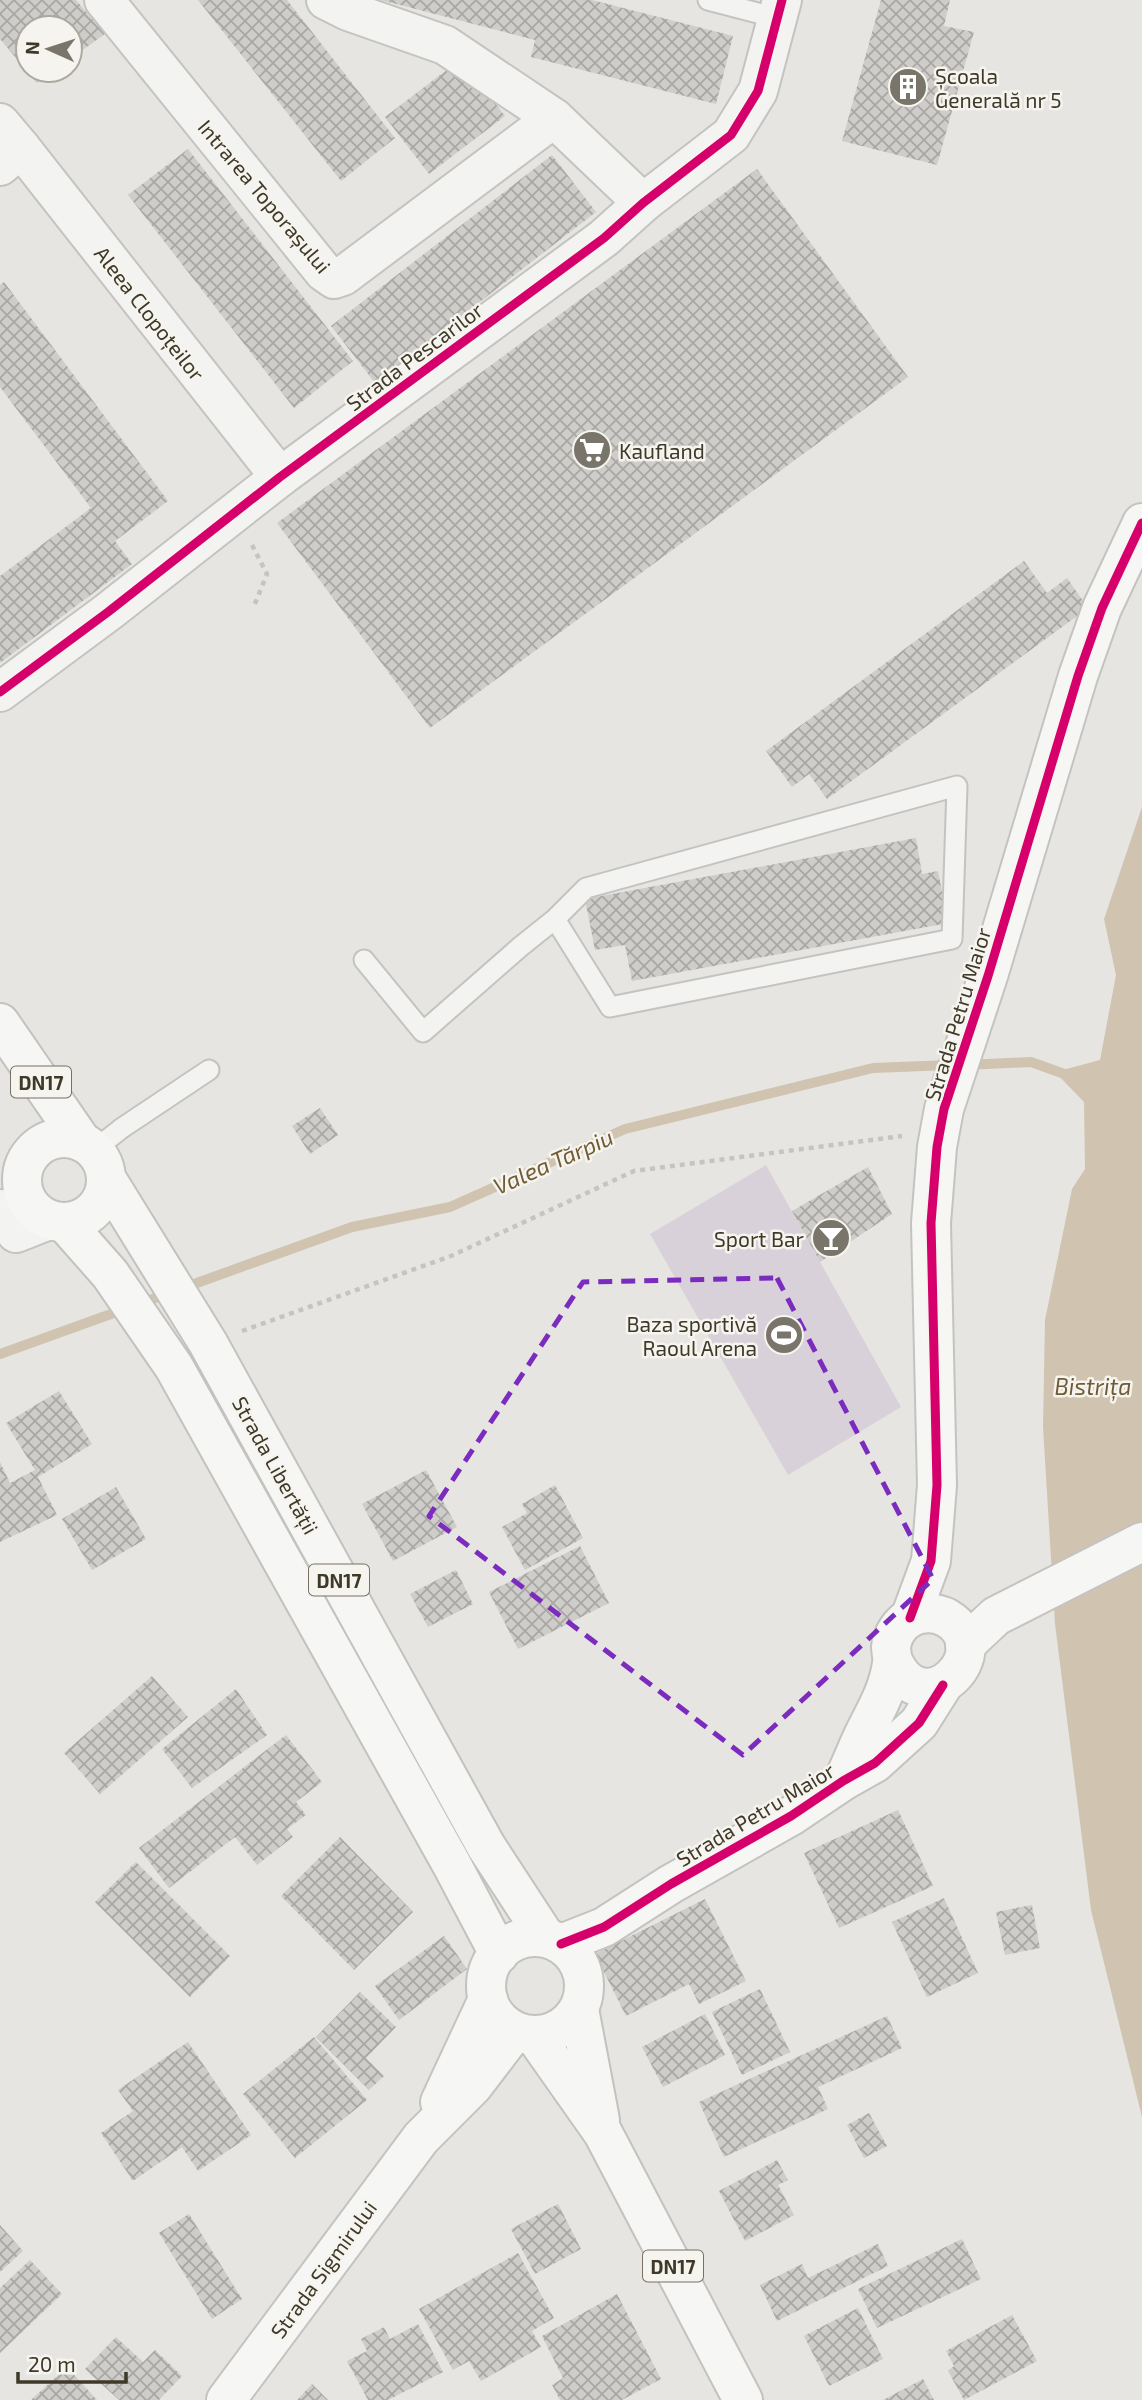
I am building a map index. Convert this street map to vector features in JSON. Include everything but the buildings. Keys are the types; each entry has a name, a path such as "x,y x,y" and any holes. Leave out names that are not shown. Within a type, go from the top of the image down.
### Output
{"main road":[{"name":"Strada Petru Maior","path":"944,1626 931,1561 937,1485 932,1210 937,1147 944,1109 988,976 1078,676 1102,608 1142,523"},
{"name":"DN17","path":"0,1023 94,1157"},
{"path":"68,1138 94,1157 104,1196 93,1211 80,1219 25,1218 23,1170 40,1146 53,1139 68,1138"},
{"name":"DN17","path":"0,1153 25,1218"},
{"name":"Strada Libertății","path":"94,1157 200,1329 486,1846 562,1949"},
{"name":"Strada Libertății","path":"25,1218 110,1274 174,1367 499,1954"},
{"path":"944,1626 965,1657 961,1669 943,1685 931,1688 907,1681 898,1672 893,1661 893,1636 1002,1613 1142,1542"},
{"name":"Strada Petru Maior","path":"843,1781 882,1699 893,1661"},
{"name":"Strada Petru Maior","path":"562,1949 604,1927 875,1763 919,1723 943,1685"},
{"path":"488,1999 503,2023 524,2033 548,2034 571,2020 584,1995 584,1980 562,1949 520,1940 508,1945 499,1954"},
{"name":"Strada Sigmirului","path":"421,2138 455,2073 488,1999 490,1968 499,1954"},
{"name":"DN17","path":"579,2009 603,2133"},
{"name":"DN17","path":"524,2033 603,2133 743,2400"},
{"name":"Strada Sigmirului","path":"226,2400 421,2138 524,2033"}],"street":[{"name":"Intrarea Toporașului","path":"104,0 324,272 334,279 554,118"},
{"path":"326,0 348,11 445,45 554,118 643,203"},
{"name":"Strada Pescarilor","path":"0,692 108,612 280,477 604,238 643,203 731,135 758,91 780,9"},
{"name":"Aleea Clopoțeilor","path":"7,146 280,477"}],"lane":[{"path":"708,0 780,9"},
{"path":"364,960 423,1032 555,919 586,888 957,786 953,939 610,1007 555,919"},
{"path":"94,1157 122,1128 209,1070"}],"path":[{"path":"226,520 251,542 267,574 254,606"},
{"path":"200,1329 451,1256 634,1171 915,1134"}],"highlighted area":[{"path":"777,1278 933,1579 743,1755 429,1516 583,1282"}],"shaded area":[{"name":"Baza sportivă Raoul Arena","path":"766,1165 901,1407 788,1475 650,1234"}],"water":[{"name":"Bistrița","path":"1142,807 1142,2117 1091,1910 1055,1624 1043,1427 1045,1320 1072,1189 1085,1169 1084,1102 1055,1072 1100,1060 1116,975 1104,919"}],"waterway":[{"name":"Valea Tărpiu","path":"966,1065 1031,1062 1070,1076"},
{"name":"Valea Tărpiu","path":"0,1354 352,1227 450,1207 625,1129 873,1068 950,1065"}],"cycle path":[{"path":"0,692 108,612 280,477 604,238 643,203 731,135 758,91 782,0"},
{"path":"910,1618 931,1561 937,1485 931,1223 937,1147 944,1109 988,976 1078,676 1102,608 1142,523"},
{"path":"561,1944 604,1927 875,1763 919,1723 943,1685"}],"place":[{"name":"Școala Generală nr 5","path":"908,87"},
{"name":"Kaufland","path":"592,450"},
{"name":"Sport Bar","path":"831,1238"},
{"name":"Baza sportivă Raoul Arena","path":"784,1335"}]}
